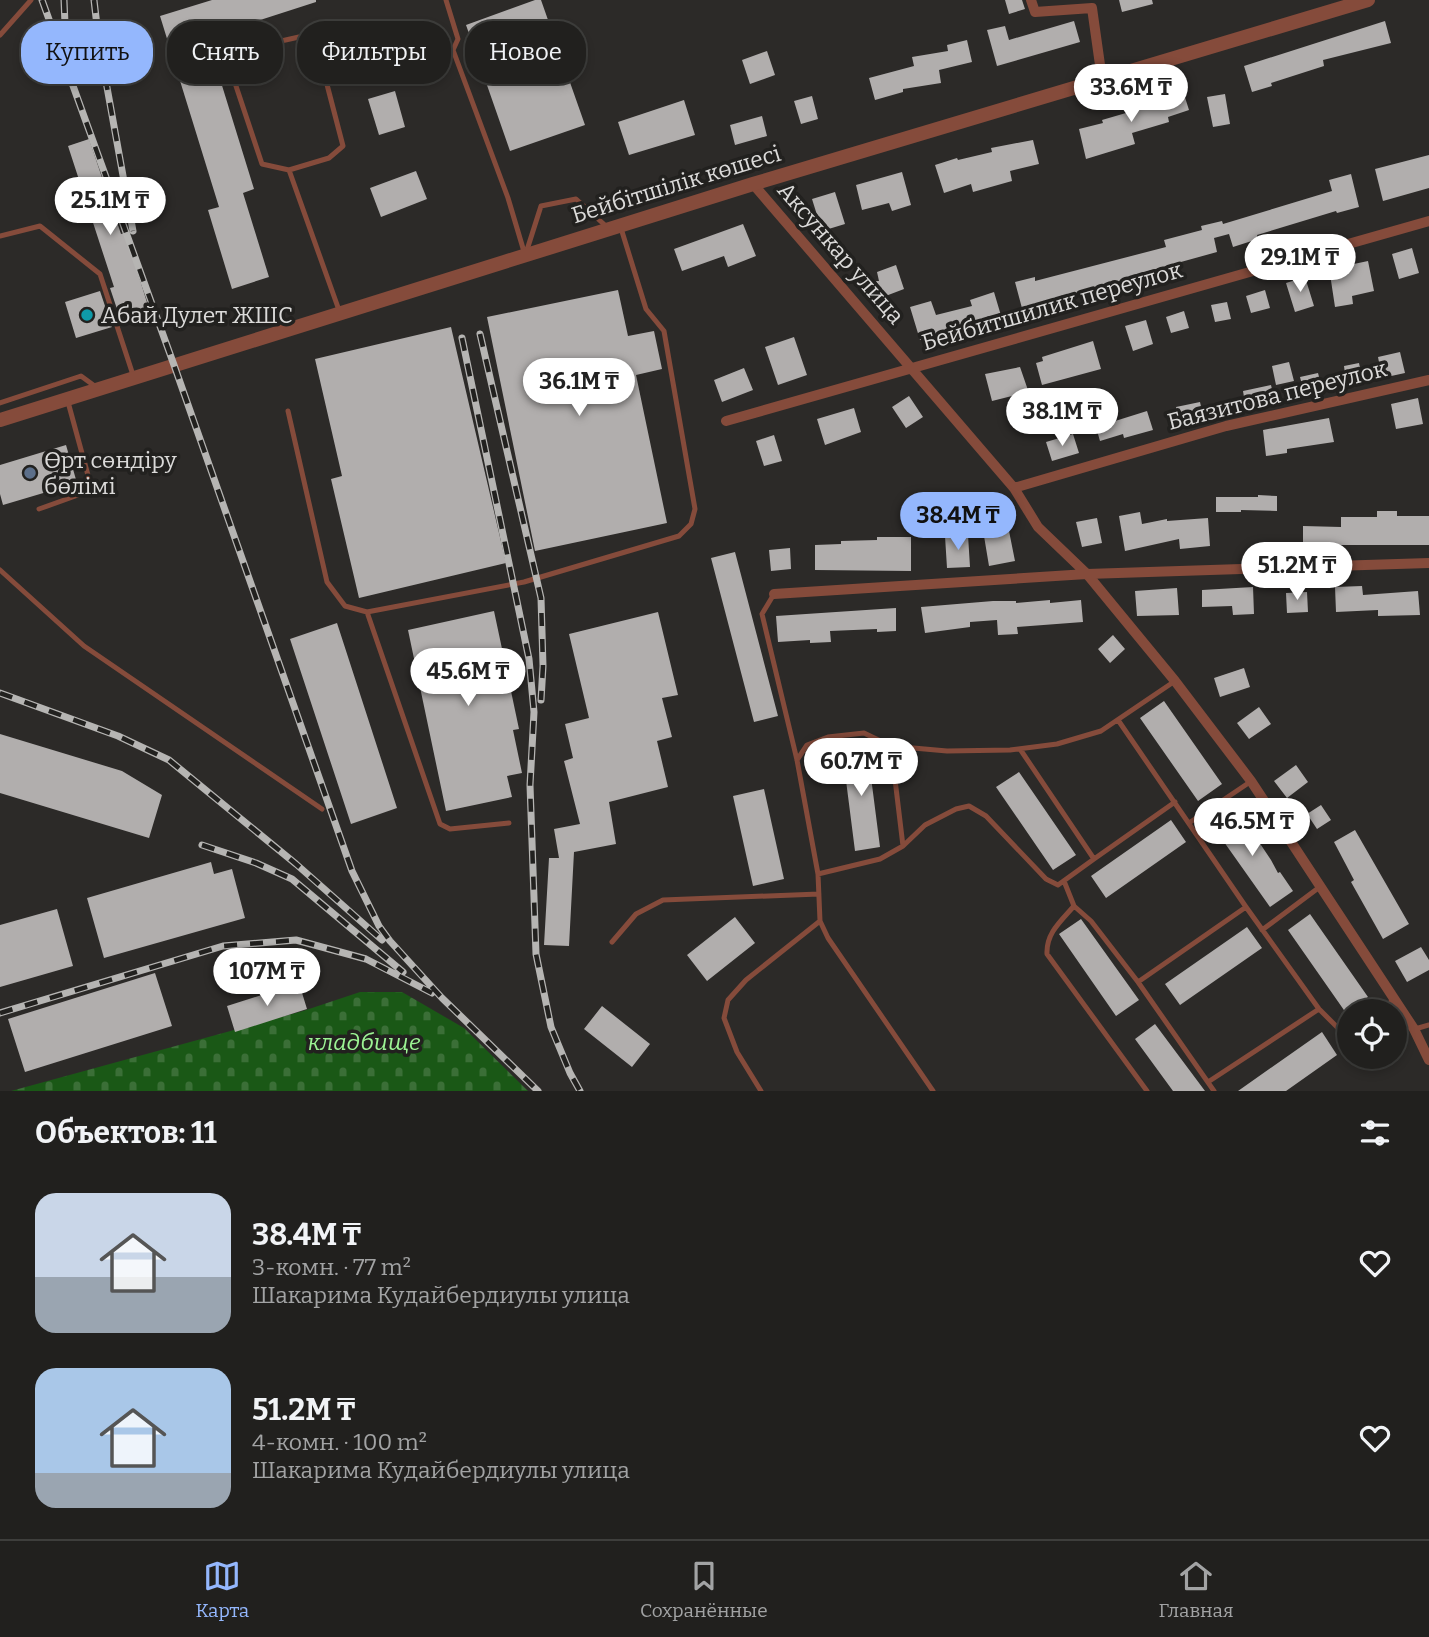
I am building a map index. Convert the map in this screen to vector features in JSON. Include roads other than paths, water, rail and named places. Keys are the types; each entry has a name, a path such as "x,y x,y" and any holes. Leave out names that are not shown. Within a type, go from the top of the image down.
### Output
{"street":[{"path":"1031,0 1035,12 1092,8 1102,79"},
{"name":"Бейбітшілік көшесі","path":"0,420 753,184 1368,0"},
{"name":"Аксункар улица","path":"753,184 1014,488 1038,527 1087,573 1175,681 1251,781 1395,999"},
{"name":"Бейбитшилик переулок","path":"726,421 1429,221"},
{"name":"Баязитова переулок","path":"1014,488 1226,426 1429,380"},
{"path":"774,594 1087,573 1429,563"},
{"name":"Аксункар улица","path":"1407,1018 1429,1060"}],"lane":[{"path":"0,35 31,0"},
{"path":"446,0 458,39 453,50 508,198 525,255"},
{"path":"299,37 318,50 343,146 329,158 289,170 262,164 232,74 240,56 254,47 299,37"},
{"path":"289,170 340,313"},
{"path":"288,411 327,582 345,606 367,612 524,582 679,536 691,524 695,509 664,331 646,309 615,227 576,199 541,206 525,255"},
{"path":"0,236 40,226 100,274 134,378"},
{"path":"0,403 81,376 98,389"},
{"path":"38,509 92,490 67,399"},
{"path":"0,570 84,646 322,809"},
{"path":"774,594 762,614 797,760 818,874 820,921 828,938 933,1091"},
{"path":"367,612 440,824 450,829 509,823"},
{"path":"797,760 807,745 828,737 864,733 891,746 947,751 1020,749 1057,744 1101,731 1175,681"},
{"path":"1118,720 1246,908 1319,1009 1337,1027"},
{"path":"891,746 903,846"},
{"path":"1020,749 1094,859"},
{"path":"1189,823 1251,781"},
{"path":"818,874 880,859 903,846 925,825 956,809 969,806 986,816 1046,879 1058,885 1175,802"},
{"path":"1065,881 1074,906 1091,921 1138,982 1214,1091"},
{"path":"1262,930 1321,886"},
{"path":"612,942 636,914 663,900 819,894"},
{"path":"1074,906 1052,931 1046,942 1047,954 1147,1091"},
{"path":"1138,982 1246,908"},
{"path":"761,1091 737,1052 724,1018 728,1000 746,980 820,921"},
{"path":"1208,1082 1319,1009"},
{"path":"1414,1029 1429,1025"}],"railway":[{"path":"42,0 352,871 379,926 390,941 442,998 538,1091"},
{"path":"64,0 65,21"},
{"path":"94,0 99,43 133,231"},
{"path":"480,334 541,598 541,700"},
{"path":"462,338 529,659 534,712 530,785 536,954 551,1027 580,1091"},
{"path":"0,693 118,736 169,760 296,864 382,940"},
{"path":"202,845 256,863 292,879 403,972"},
{"path":"0,1013 223,946 296,940 366,959 432,993"}],"place":[{"name":"Абай Дулет ЖШС","path":"87,315"},
{"name":"Өрт сөндіру бөлімі","path":"30,473"}],"park label":[{"name":"кладбище","path":"364,1042"}]}
